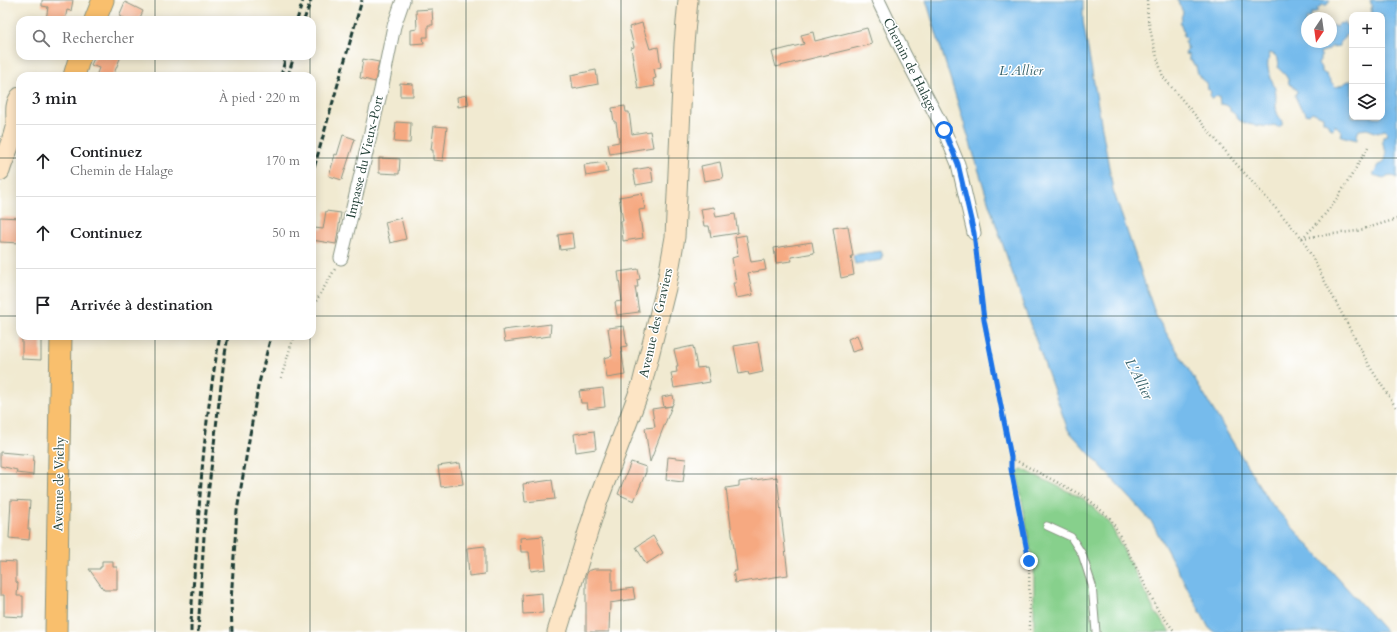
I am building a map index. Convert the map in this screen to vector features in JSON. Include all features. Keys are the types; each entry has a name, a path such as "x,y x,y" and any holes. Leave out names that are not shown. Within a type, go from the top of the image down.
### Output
{"main road":[{"path":"97,16 103,0"},
{"path":"75,72 79,60"},
{"name":"Avenue de Vichy","path":"56,632 61,340"}],"street":[{"name":"Impasse du Vieux-Port","path":"341,258 381,90 394,26 402,0"},
{"name":"Avenue des Graviers","path":"557,632 596,506 642,384 666,288 675,236 684,44 688,0"},
{"name":"Chemin de Halage","path":"878,0 905,56 944,130 958,164 974,233"},
{"path":"0,171 14,134 16,105"}],"lane":[{"path":"1047,526 1071,537 1082,554 1092,585 1096,632"}],"path":[{"path":"1148,0 1148,19 1162,77 1302,238 1370,367 1396,407"},
{"path":"1302,238 1317,225 1343,189 1368,147"},
{"path":"1302,238 1357,231 1397,219"},
{"path":"974,233 984,320 1011,457 1011,469 1029,561 1030,632"},
{"path":"316,301 341,258"},
{"path":"281,378 293,340"},
{"path":"1011,457 1087,498 1111,519 1158,610 1175,632"}],"green space":[{"path":"1022,469 1084,499 1109,522 1155,612 1171,632 1034,632 1034,569 1017,472"}],"water":[{"name":"L'Allier","path":"926,0 1083,0 1083,21 1113,190 1156,316 1268,500 1386,632 1214,632 1209,628 1151,521 1068,430 989,204"},
{"path":"1177,0 1330,0 1327,5 1322,5 1317,9 1318,11 1301,12 1301,48 1330,48 1321,52 1320,54 1322,56 1320,57 1318,63 1322,68 1322,72 1327,75 1336,87 1349,81 1349,120 1385,120 1385,12 1372,12 1370,0 1397,0 1397,178 1389,175 1384,178 1373,175 1385,159 1386,152 1383,145 1383,137 1386,136 1387,131 1384,130 1378,133 1367,129 1359,130 1357,140 1341,136 1342,131 1335,125 1333,129 1329,128 1328,124 1323,121 1323,117 1312,112 1309,115 1306,114 1305,111 1301,109 1295,96 1297,91 1289,84 1286,77 1278,68 1279,62 1272,54 1269,53 1268,66 1275,91 1276,109 1279,117 1283,121 1282,125 1278,127 1274,125 1251,125 1239,120 1230,111 1230,108 1226,105 1220,104 1219,96 1216,96 1213,99 1210,95 1211,92 1208,89 1207,83 1199,76 1196,66 1189,60 1189,55 1185,54 1189,47 1186,48 1184,42 1187,38 1184,37 1183,34 1185,33 1180,23 1183,12"},
{"path":"1344,22 1346,26 1348,25 1349,27 1349,29 1347,29 1349,32 1347,35 1344,35 1345,38 1340,43 1340,46 1337,46 1337,26"},
{"path":"881,251 883,256 881,256 882,260 855,264 853,255"}],"building":[{"path":"42,0 73,0 71,11 67,10 66,16 47,16 48,7 42,6"},
{"path":"125,2 143,11 141,16 119,16"},
{"path":"432,9 433,25 428,25 428,37 423,37 424,43 411,44 411,30 417,29 416,10"},
{"path":"642,23 650,49 658,47 661,67 654,69 656,78 653,79 655,86 638,89 631,48 634,47 629,27"},
{"path":"867,28 872,44 776,67 772,52 804,44 801,35 813,32 815,41"},
{"path":"363,59 379,62 375,82 360,78"},
{"path":"93,60 119,60 115,72 98,72 99,68 91,65"},
{"path":"596,70 598,84 573,89 571,75"},
{"path":"400,83 413,84 413,96 400,96"},
{"path":"467,95 469,105 458,107 457,97"},
{"path":"625,106 626,112 629,112 632,134 650,131 653,147 610,154 608,144 619,142 612,108"},
{"path":"396,122 411,123 410,143 394,142"},
{"path":"434,126 447,127 443,161 433,160 433,150 431,150"},
{"path":"343,135 355,139 342,180 329,176 335,154 337,155"},
{"path":"379,158 400,159 399,174 379,173"},
{"path":"606,162 608,172 586,176 584,165"},
{"path":"720,162 723,178 704,181 701,166"},
{"path":"651,167 653,182 636,185 633,170"},
{"path":"642,193 645,209 639,210 643,238 623,241 621,221 623,221 619,197"},
{"path":"714,207 716,217 735,214 738,233 711,237 709,226 704,226 701,209"},
{"path":"326,211 341,213 336,244 316,241 316,228 323,229"},
{"path":"0,217 16,218 16,243 0,242"},
{"path":"401,218 406,239 390,243 385,222"},
{"path":"848,226 853,256 851,256 854,275 841,278 833,228"},
{"path":"572,233 574,248 560,250 558,235"},
{"path":"746,235 751,262 764,260 766,270 748,273 753,295 736,298 733,283 736,283 732,258 738,256 735,237"},
{"path":"812,242 814,253 791,257 792,261 776,263 774,248"},
{"path":"638,269 640,279 637,280 638,287 635,287 639,312 617,315 615,302 622,301 618,272"},
{"path":"551,324 550,336 505,342 503,330"},
{"path":"624,326 627,346 621,347 625,375 607,378 604,358 612,356 608,328"},
{"path":"857,335 862,349 852,352 848,339"},
{"path":"22,340 41,340 41,360 22,359"},
{"path":"758,342 763,372 749,375 748,372 739,374 734,346"},
{"path":"693,346 697,368 707,367 710,382 674,388 671,373 677,372 676,366 678,366 674,350"},
{"path":"603,388 605,407 588,409 587,403 581,403 579,391"},
{"path":"673,395 674,401 672,406 664,407 662,397"},
{"path":"672,406 650,462 645,428 655,427 652,409"},
{"path":"594,431 596,449 576,452 574,434"},
{"path":"0,452 34,455 33,475 16,473 17,470 0,466"},
{"path":"668,457 686,459 683,482 666,480"},
{"path":"631,462 646,467 646,472 634,501 618,494"},
{"path":"460,463 463,484 441,487 438,466"},
{"path":"777,477 788,575 735,583 733,571 737,571 726,488 739,486 739,482"},
{"path":"552,480 555,499 525,502 523,484"},
{"path":"11,500 30,501 28,529 30,529 29,540 9,538"},
{"path":"543,536 546,569 531,571 529,552 521,552 520,538"},
{"path":"653,536 663,553 646,564 636,547"},
{"path":"485,546 485,574 469,576 467,548"},
{"path":"0,561 16,562 16,582 18,583 17,596 23,596 23,617 4,616 4,595 0,595"},
{"path":"102,561 113,561 113,567 117,567 117,590 104,590 89,569 100,569 100,567 102,567"},
{"path":"594,569 612,569 612,591 633,588 635,599 610,603 609,632 586,632 586,576 588,571"},
{"path":"542,593 543,613 523,614 522,595"}],"railway":[{"path":"298,16 303,0"},
{"path":"305,16 311,0"},
{"path":"316,161 362,0"},
{"path":"282,72 285,60"},
{"path":"289,72 293,60"},
{"path":"191,632 192,598 205,438 211,387 219,340"},
{"path":"198,632 205,520 227,340"},
{"path":"232,632 231,601 237,511 258,387 270,340"}],"route":[{"path":"944,130 958,164 974,233 984,320 1011,457 1011,469 1029,561"}]}
